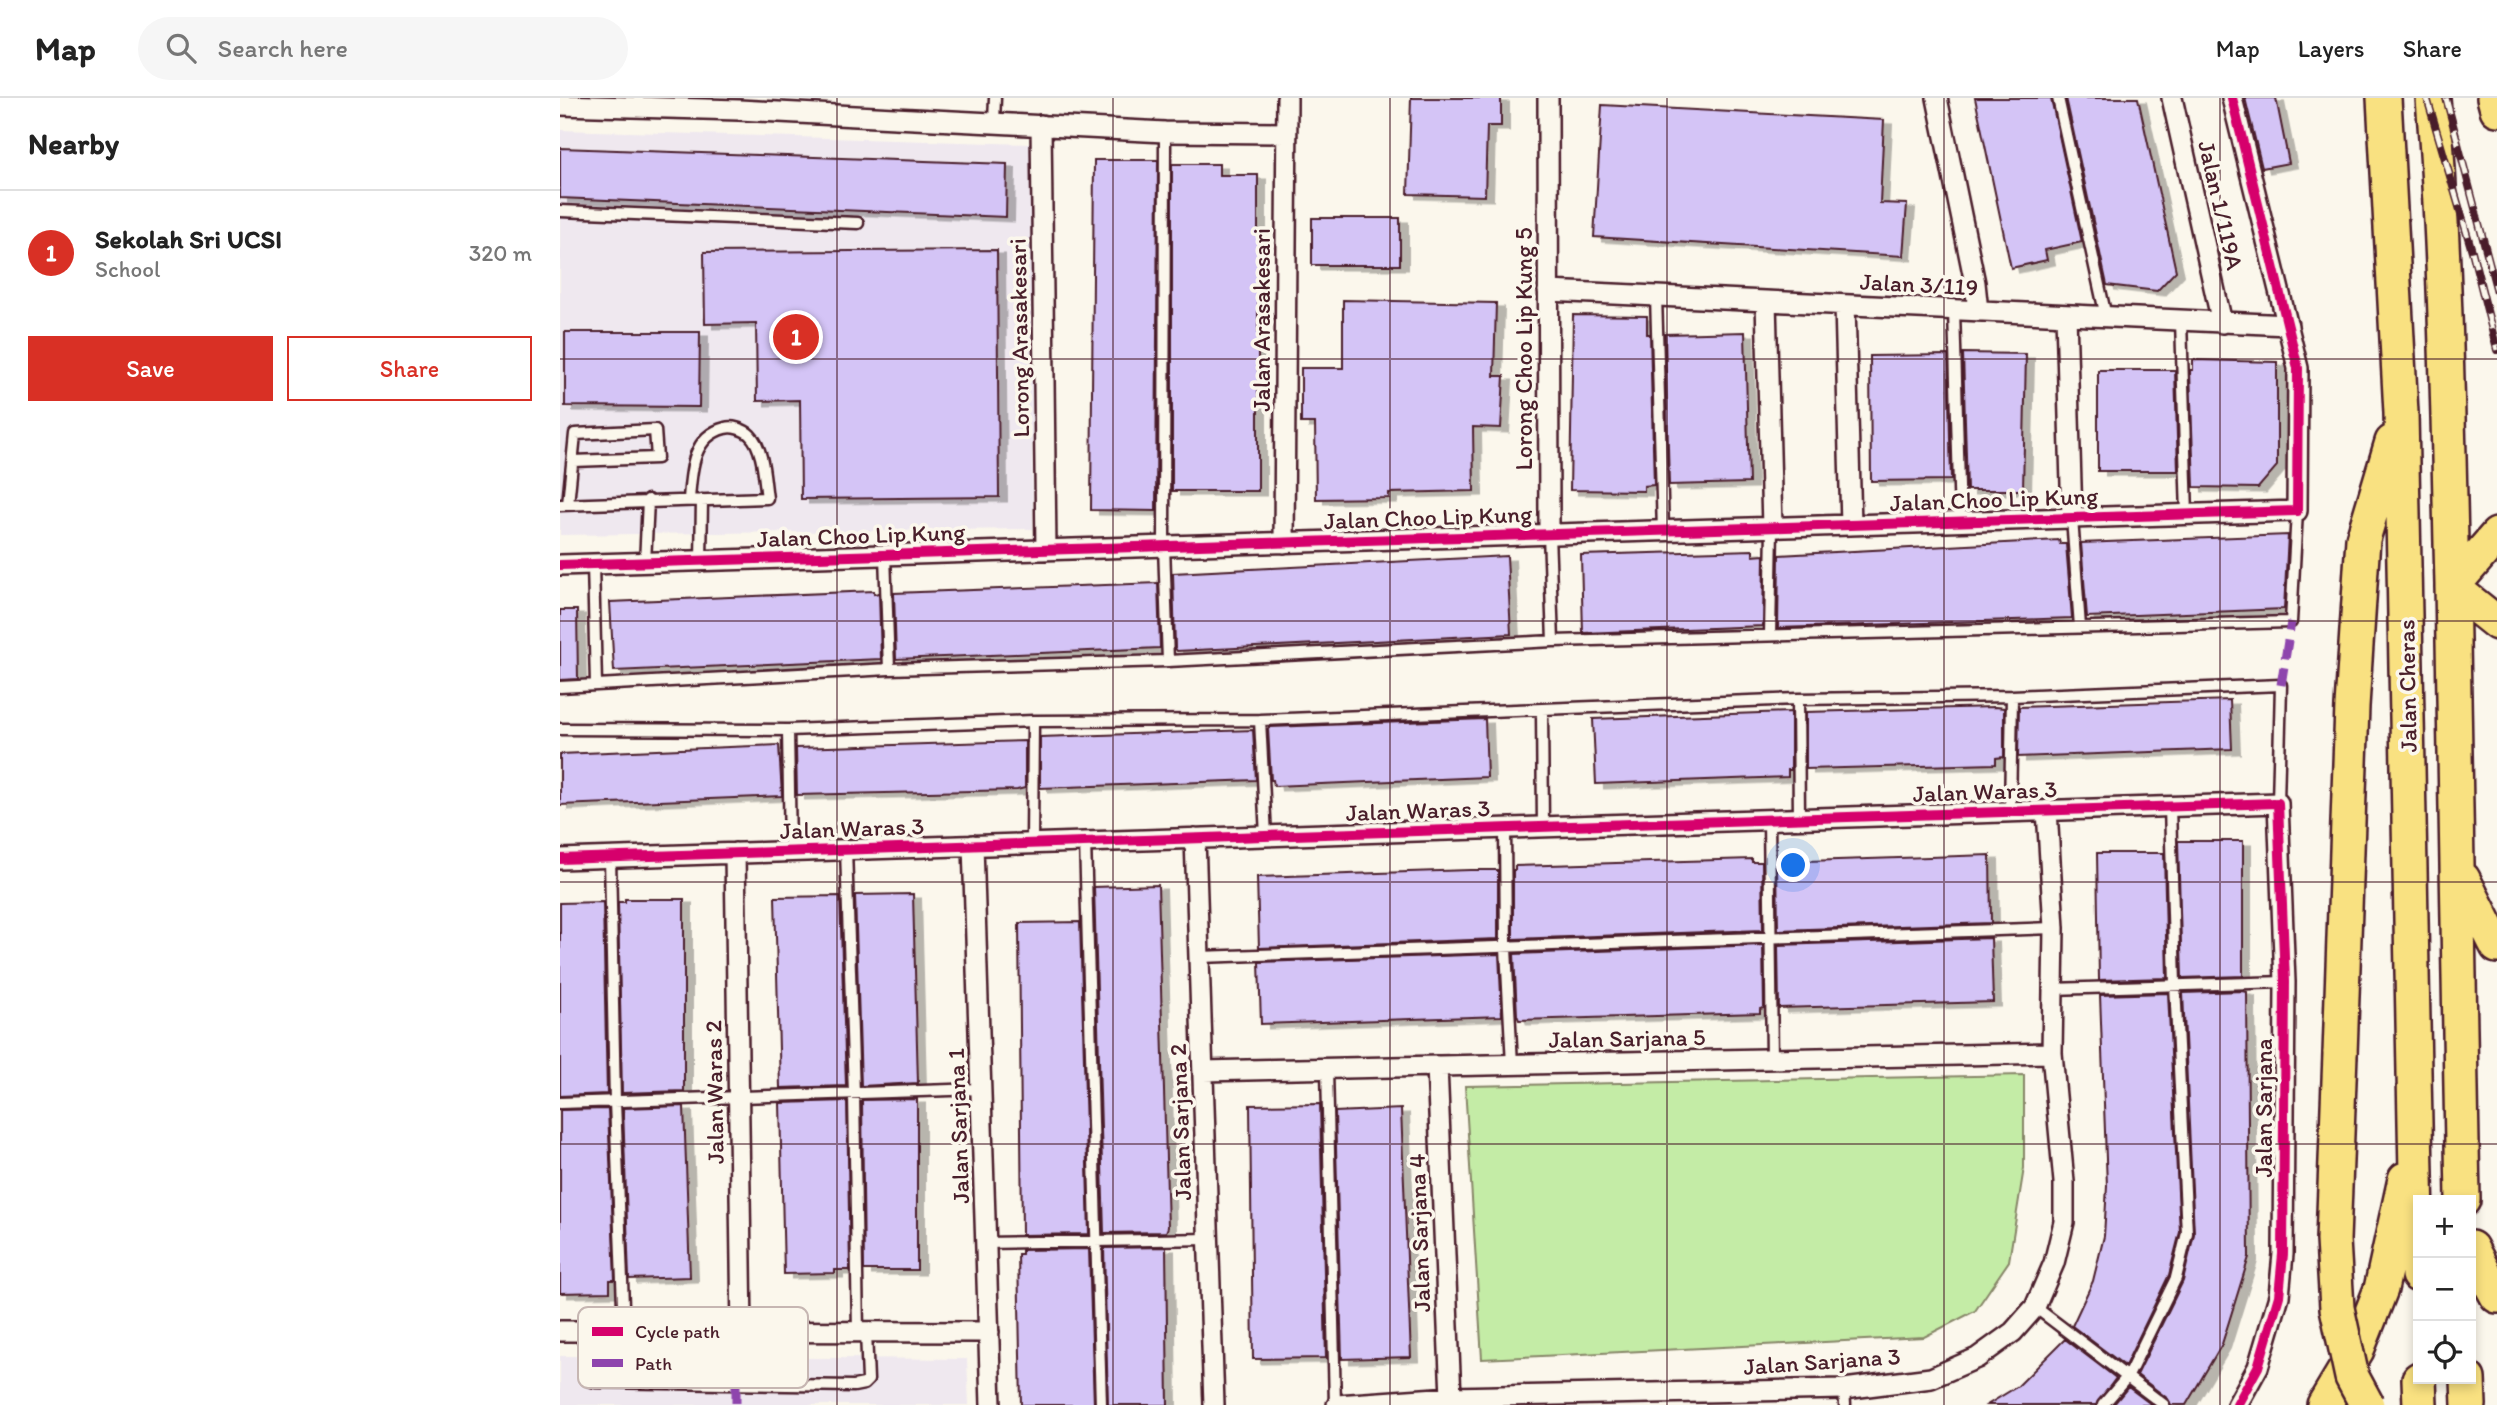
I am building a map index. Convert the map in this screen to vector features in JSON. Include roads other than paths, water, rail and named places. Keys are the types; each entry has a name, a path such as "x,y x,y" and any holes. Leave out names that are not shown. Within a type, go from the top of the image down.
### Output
{"highway":[{"name":"Jalan Cheras","path":"2384,98 2401,413 2418,1258"},
{"name":"Jalan Cheras","path":"2433,98 2439,164 2449,421 2463,1195"},
{"path":"2494,98 2497,109"},
{"path":"2367,1405 2353,1377 2337,1308 2333,1240 2352,706 2364,539 2401,413"},
{"path":"2497,535 2452,587 2497,623"},
{"path":"2459,871 2497,946"},
{"path":"2324,1405 2357,1350 2381,1289 2417,1126"},
{"path":"2476,1257 2497,1296"},
{"path":"2419,1384 2420,1405"},
{"path":"2468,1384 2469,1405"}],"street":[{"name":"Jalan Arasakesari","path":"1284,543 1286,98"},
{"name":"Lorong Choo Lip Kung 5","path":"1548,98 1549,534"},
{"path":"1937,98 1975,283 1978,311"},
{"name":"Jalan 1/119A","path":"2172,98 2222,323"},
{"path":"2232,98 2298,368 2297,511"},
{"path":"560,105 739,104 1165,132 1286,133"},
{"name":"Lorong Arasakesari","path":"1041,125 1046,550"},
{"name":"Jalan 3/119","path":"1548,291 2288,325"},
{"path":"1766,302 1772,527"},
{"path":"1845,305 1851,525"},
{"path":"2066,315 2072,518"},
{"name":"Jalan Choo Lip Kung","path":"560,565 2297,511"},
{"name":"Jalan Waras 3","path":"560,859 2278,803"},
{"name":"Jalan Sarjana","path":"2237,1405 2258,1367 2279,1296 2283,1254 2285,982 2278,803"},
{"name":"Jalan Sarjana 3","path":"1336,1405 1451,1397 1539,1400 1844,1397 1931,1378 1977,1358 2013,1332 2035,1307 2054,1263 2064,1222 2064,1182 2052,1052 2053,928 2047,810"},
{"name":"Jalan Sarjana 2","path":"1195,838 1214,1405"},
{"name":"Jalan Sarjana 1","path":"973,845 991,1405"},
{"name":"Jalan Waras 2","path":"735,853 742,1307"},
{"name":"Jalan Sarjana 5","path":"1203,1071 2052,1052"},
{"name":"Jalan Sarjana 4","path":"1437,1066 1451,1397"},
{"path":"560,1331 578,1331"},
{"path":"808,1332 989,1332"}],"lane":[{"path":"994,122 995,98"},
{"path":"2058,98 2105,317"},
{"path":"1165,132 1164,546 1168,661"},
{"path":"560,211 858,223"},
{"path":"1656,296 1663,531"},
{"path":"1954,310 1960,522"},
{"path":"2181,320 2187,515"},
{"path":"573,461 657,458 655,430 575,434 573,461 564,504 767,498 760,453 750,435 731,426 714,430 699,447 692,468 689,500"},
{"path":"645,563 648,500"},
{"path":"701,561 702,500"},
{"path":"560,687 889,668 1168,661 1553,641 2291,622 2297,511"},
{"path":"2072,518 2080,627"},
{"path":"1770,635 1772,527"},
{"path":"1549,534 1553,641"},
{"path":"885,555 889,668"},
{"path":"593,564 596,684"},
{"path":"560,729 788,730 1033,721 1260,720 1798,699 2012,696 2281,685 2278,803"},
{"path":"2010,812 2012,696"},
{"path":"1798,699 1799,818"},
{"path":"1542,710 1543,827"},
{"path":"1260,720 1266,836"},
{"path":"1032,843 1033,721"},
{"path":"788,730 790,851"},
{"path":"2103,1405 2128,1376 2176,1278 2187,1233 2170,806"},
{"path":"1769,819 1772,1059"},
{"path":"1505,828 1506,948 1512,1065"},
{"path":"1085,841 1101,1405"},
{"path":"808,1385 854,1386 864,1384 868,1380 862,1332 846,849"},
{"path":"610,857 623,1307"},
{"path":"1199,957 2053,928"},
{"path":"2052,989 2285,982"},
{"path":"1327,1069 1336,1405"},
{"path":"560,1103 981,1089"},
{"path":"986,1243 1209,1239"},
{"path":"2035,1307 2164,1405"}],"railway":[{"path":"2427,98 2472,251 2497,350"},
{"path":"2446,98 2497,292"}],"place":[{"name":"Sekolah Sri UCSI","path":"796,337"}]}
